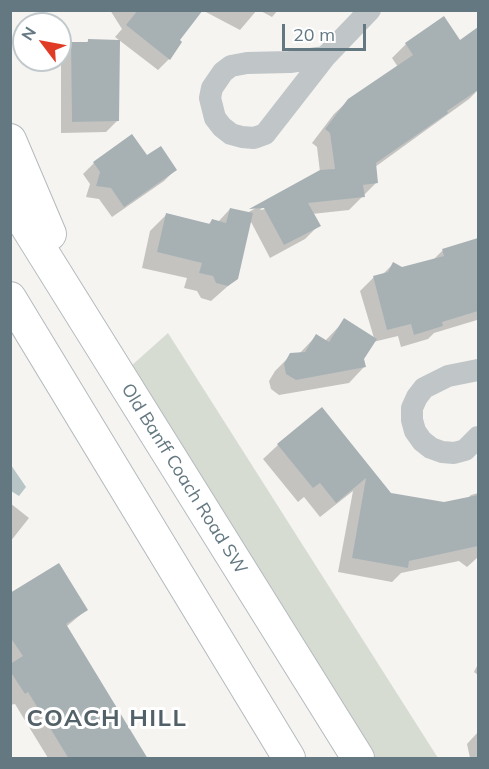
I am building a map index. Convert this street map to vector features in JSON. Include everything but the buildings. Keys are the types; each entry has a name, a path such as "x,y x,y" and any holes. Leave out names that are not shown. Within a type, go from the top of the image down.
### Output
{"main road":[{"path":"10,140 86,320"},
{"name":"Old Banff Coach Road SW","path":"10,200 358,759"},
{"path":"10,298 289,759"}],"street":[{"path":"325,57 231,66 217,79 212,88 210,98 215,118 231,134 254,138 264,134 325,57 370,10"},
{"path":"478,370 448,376 424,388 412,408 415,431 431,448 454,453 465,450 478,436"}],"shaded area":[{"path":"168,333 438,758 372,758 131,366"},
{"path":"11,465 26,487 19,496 11,491"}],"district":[{"name":"COACH HILL","path":"107,719"}]}
